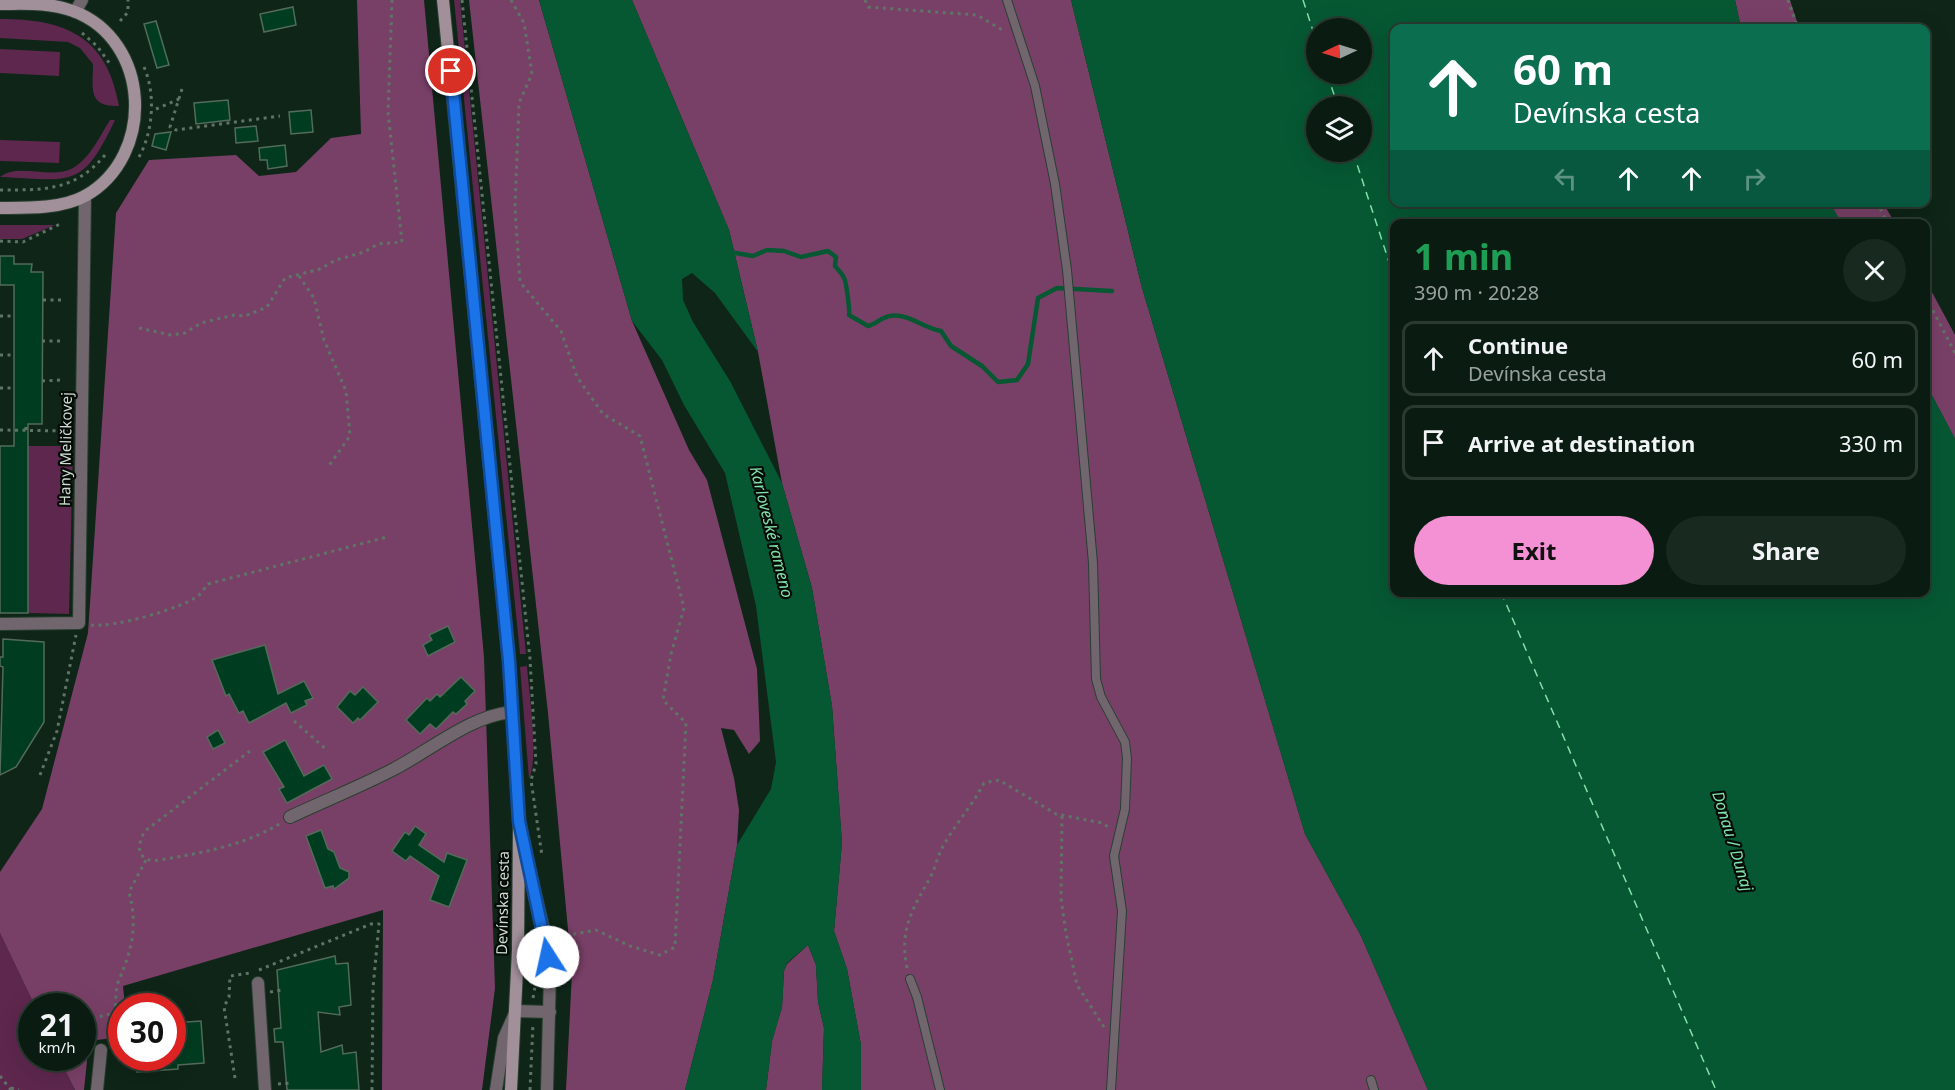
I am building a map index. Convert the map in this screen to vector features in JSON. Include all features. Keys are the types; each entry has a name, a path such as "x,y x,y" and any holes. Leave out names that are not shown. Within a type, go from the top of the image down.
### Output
{"street":[{"path":"75,12 82,0"},
{"name":"Devínska cesta","path":"443,0 478,332 513,712 519,821 516,1011 511,1090"},
{"path":"0,4 43,5 75,12 107,35 121,52 132,80 136,108 132,135 121,161 109,177 85,196 63,203 0,208"},
{"name":"Hany Meličkovej","path":"79,623 85,196"},
{"path":"0,624 79,623"},
{"path":"290,817 392,771 450,736 500,713 513,712"},
{"path":"519,821 546,939 550,974 547,1090"},
{"path":"263,988 271,1087"},
{"path":"496,1090 504,1038 516,1011 550,1012"},
{"path":"96,1070 97,1090"}],"lane":[{"path":"1006,0 1035,86 1055,184 1071,304 1093,563 1096,679 1101,697 1125,742 1127,758 1125,809 1114,856 1122,911 1111,1090"},
{"path":"910,979 917,997 940,1090"},
{"path":"1371,1080 1374,1090"}],"path":[{"path":"120,21 128,12 128,0"},
{"path":"139,328 171,335 185,333 201,323 245,316 267,307 285,278 299,276 378,244 402,242 388,112 392,0"},
{"path":"462,0 530,659 536,764 531,780 543,863"},
{"path":"511,0 524,23 532,74 519,103 515,208 520,282 561,331 577,377 603,414 640,436 684,608 671,654 663,700 686,723 675,947 660,955 630,946 596,930 556,938 554,929"},
{"path":"865,0 868,7 977,15 1007,32"},
{"path":"1788,0 1797,24"},
{"path":"111,18 118,26"},
{"path":"74,28 97,46 112,68"},
{"path":"137,160 149,127 148,76 143,66"},
{"path":"182,89 170,127 176,130 280,116"},
{"path":"156,109 179,99"},
{"path":"0,190 40,190 66,185 91,172 109,151"},
{"path":"58,218 85,211"},
{"path":"0,241 23,242 62,223"},
{"path":"299,276 314,298 324,340 346,391 350,436 328,467"},
{"path":"43,300 62,300"},
{"path":"1930,305 1955,353"},
{"path":"0,316 14,316"},
{"path":"42,341 62,341"},
{"path":"0,355 14,355"},
{"path":"42,381 62,380"},
{"path":"0,388 13,388"},
{"path":"26,424 26,430"},
{"path":"0,430 80,431"},
{"path":"40,775 57,730 79,623 104,627 174,608 199,595 208,584 387,537"},
{"path":"521,660 530,659"},
{"path":"294,721 328,751"},
{"path":"146,860 141,855 138,846 145,831 250,751"},
{"path":"910,979 904,946 906,926 912,906 936,866 942,850 969,811 984,783 999,780 1036,805 1062,816 1102,823 1119,834"},
{"path":"1062,816 1061,898 1077,986 1114,1044"},
{"path":"146,860 206,852 240,844 261,835 290,817"},
{"path":"96,1017 115,1013 119,980 123,975 129,948 134,941 135,915 129,892 146,860"},
{"path":"235,1078 224,1007 230,997 230,976 251,973 310,946 371,924 379,924 373,988 372,1090"},
{"path":"263,988 282,990"},
{"path":"0,1076 10,1089 19,1090"},
{"path":"271,1087 291,1083"}],"shaded area":[{"path":"357,0 424,0 484,657 495,988 482,1090 382,1090 383,910 123,986 124,993 108,993 108,1039 96,1040 96,993 29,993 0,933 0,872 42,809 88,633 116,213 149,160 236,155 259,176 296,172 331,138 361,134"},
{"path":"454,0 460,0 526,654 520,654"},
{"path":"469,0 539,0 632,321 689,450 707,480 757,669 760,741 749,754 734,730 721,728 734,778 739,810 737,845 713,980 685,1090 566,1090 572,973 548,713"},
{"path":"632,0 1071,0 1142,288 1305,834 1361,936 1428,1090 861,1090 861,1045 847,969 834,931 842,843 832,706 812,588 782,483 758,352 729,230"},
{"path":"1735,0 1790,0 1798,24 1740,24"},
{"path":"0,19 44,23 63,28 79,36 93,48 104,63 113,82 119,106 101,103 97,99 93,88 93,64 80,48 68,42 0,38"},
{"path":"0,49 60,52 59,76 0,73"},
{"path":"110,120 115,120 104,143 83,170 72,176 59,179 0,177 16,171 55,172 73,168 90,153"},
{"path":"0,140 60,142 59,163 0,161"},
{"path":"1832,207 1885,207 1893,219 1839,219"},
{"path":"0,225 55,225 22,239 0,239"},
{"path":"1930,288 1955,335 1955,439 1930,392"},
{"path":"28,446 73,446 69,614 28,613"},
{"path":"527,666 533,741 532,769 529,779 520,667"},
{"path":"0,933 29,993 18,993 18,1071 66,1071 75,1090 0,1090"},
{"path":"808,945 816,965 818,1002 824,1028 822,1090 766,1090 772,1041 782,1007 784,971 787,964"},
{"path":"66,1071 86,1071 84,1090 75,1090"}],"water":[{"name":"Karloveské rameno","path":"539,0 632,0 729,230 758,352 715,293 692,273 682,279 683,300 693,322 730,381 782,483 812,588 832,706 842,843 834,931 847,969 861,1045 861,1090 822,1090 824,1028 818,1002 816,965 808,945 787,963 784,971 782,1007 772,1041 766,1090 685,1090 713,980 737,845 771,789 776,762 756,606 725,473 684,405 662,360 632,321"},
{"name":"Donau / Dunaj","path":"1071,0 1735,0 1740,24 1390,24 1390,207 1833,207 1839,219 1390,219 1390,597 1930,597 1930,392 1955,439 1955,1090 1428,1090 1361,936 1305,834 1142,288"}],"building":[{"path":"293,7 296,25 264,32 260,14"},
{"path":"156,21 169,65 157,68 144,24"},
{"path":"228,100 230,120 196,124 194,103"},
{"path":"311,110 313,132 291,134 289,112"},
{"path":"256,126 258,141 236,143 235,128"},
{"path":"171,132 166,150 152,146 155,134"},
{"path":"285,145 287,166 268,169 267,160 260,160 259,148"},
{"path":"0,256 14,256 14,264 32,264 31,272 43,272 42,424 28,424 28,613 0,613 0,446 14,446 14,285 0,285"},
{"path":"448,626 455,642 428,656 423,645 432,640 429,635"},
{"path":"3,639 44,642 44,722 16,767 0,775 3,667 0,666 0,657 3,657"},
{"path":"265,645 278,694 304,681 313,698 305,701 307,705 291,713 286,703 249,723 243,711 239,713 229,694 226,696 212,660"},
{"path":"461,677 475,691 465,701 467,704 456,714 453,712 436,729 430,724 420,734 406,720 427,698 430,701 437,694 440,697"},
{"path":"363,687 378,702 360,720 358,718 353,723 337,707 350,691 355,695"},
{"path":"218,730 225,743 213,749 207,737"},
{"path":"285,740 304,776 324,765 332,779 287,803 279,789 284,787 263,752"},
{"path":"415,826 426,834 419,845 444,862 447,853 467,860 449,907 430,900 439,876 410,856 406,861 392,851 405,832 409,835"},
{"path":"321,830 328,849 334,852 340,868 349,872 349,878 334,889 333,886 325,888 306,836"},
{"path":"335,956 336,964 348,963 351,1005 339,1007 340,1015 318,1012 321,1052 342,1045 343,1054 356,1052 359,1090 287,1090 283,1042 275,1042 274,1029 281,1028 277,970"},
{"path":"201,1021 204,1063 186,1064 186,1022"}],"waterway":[{"path":"730,252 753,256 767,250 784,251 801,257 828,251 836,257 835,266 845,280 849,315 868,326 887,317 897,316 941,331 951,346 982,366 998,382 1017,380 1028,364 1038,298 1057,288 1112,291"}],"ferry route":[{"path":"1303,0 1309,18"},
{"path":"1330,84 1335,96"},
{"path":"1356,162 1390,265"},
{"path":"1503,597 1716,1090"}],"route":[{"path":"451,71 509,661 519,821 548,957"}]}
